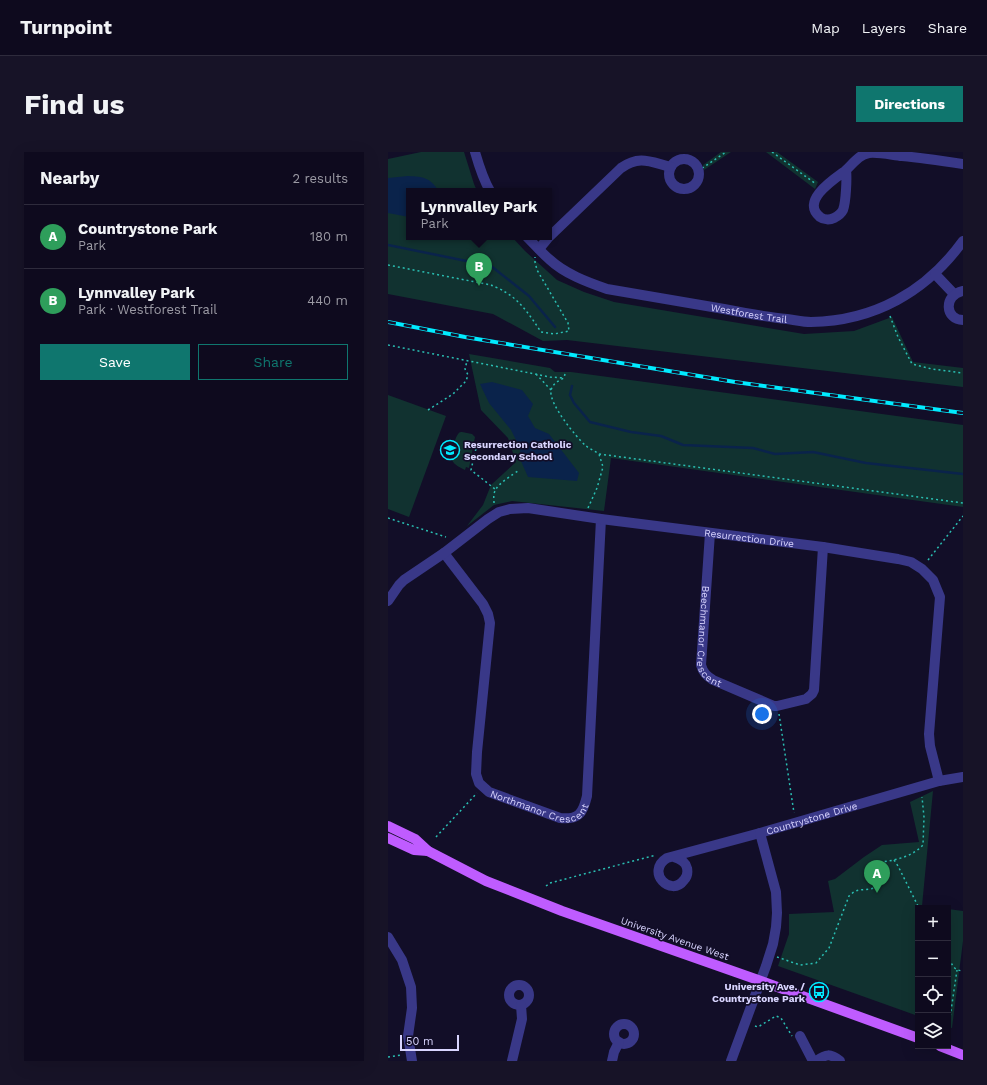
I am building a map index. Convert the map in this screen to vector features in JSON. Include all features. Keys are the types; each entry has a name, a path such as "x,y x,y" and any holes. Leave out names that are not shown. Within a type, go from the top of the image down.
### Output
{"main road":[{"name":"University Avenue West","path":"388,826 416,839 428,851 486,881 562,911 761,980 915,1037"},
{"name":"University Avenue West","path":"388,838 414,850 428,851"},
{"path":"949,1049 963,1054"}],"street":[{"path":"475,152 480,170 488,188"},
{"path":"846,170 847,177 843,209 840,215 833,219 825,219 820,217 815,211 814,204 816,198 822,190 858,158 869,153 883,153 963,164"},
{"path":"683,159 693,162 698,170 698,180 692,187 682,189 678,188 669,177 669,172 674,163 683,159"},
{"path":"552,234 621,168 629,163 637,160 645,160 671,167"},
{"name":"Westforest Trail","path":"530,240 550,260 589,283 607,288 769,317 810,322 835,320 859,315 896,301 914,290 935,274 963,241"},
{"path":"539,249 546,240"},
{"path":"935,274 958,292 949,302 949,310 956,318 963,320"},
{"name":"Resurrection Drive","path":"389,597 404,580 444,553 488,519 499,512 510,509 528,508 601,519 822,547 911,562 922,569 933,580 940,597 929,734 930,746 939,781"},
{"name":"Northmanor Crescent","path":"444,553 483,604 488,614 490,623 477,752 476,774 479,783 489,792 560,818 570,819 580,814 585,807 587,796 601,519"},
{"name":"Beechmanor Crescent","path":"710,533 702,671 713,680 770,705 777,706"},
{"path":"777,706 806,699 814,690 822,547"},
{"name":"Countrystone Drive","path":"731,1061 770,955 776,927 776,892 760,833 939,781 963,777"},
{"path":"674,857 760,833"},
{"path":"388,938 402,960 411,987 412,1008 408,1036 412,1061"},
{"path":"512,1061 522,1019 521,1005"},
{"path":"796,1037 813,1061"},
{"path":"612,1061 618,1042"},
{"path":"816,1061 824,1056 832,1055 840,1061"}],"path":[{"path":"698,170 726,152"},
{"path":"772,152 822,190"},
{"path":"388,265 491,285 505,292 518,302 527,311 541,332 558,334 569,331 568,323 538,270 534,260"},
{"path":"890,316 898,337 912,364 932,369 963,373"},
{"path":"388,345 550,377 564,378"},
{"path":"428,410 453,394 466,381 468,375 466,369 467,361"},
{"path":"536,374 551,390"},
{"path":"564,378 554,384 551,390 552,397 562,417 577,438 587,447 599,454 963,503"},
{"path":"476,444 471,470 495,489"},
{"path":"586,516 588,506 597,488 604,467 599,454"},
{"path":"494,503 495,489 519,470"},
{"path":"928,560 963,516"},
{"path":"388,518 446,537"},
{"path":"777,706 794,813"},
{"path":"436,837 478,792"},
{"path":"770,955 800,966 816,963 829,948 849,896 854,892 877,887 881,881 879,868 882,862 894,860 918,851 923,845 924,818 922,797"},
{"path":"546,886 550,883 656,855"},
{"path":"894,860 918,905"},
{"path":"951,961 957,970 963,970"},
{"path":"951,1013 957,970"},
{"path":"755,1026 758,1027 776,1016 781,1018 796,1037"},
{"path":"388,1057 401,1055"}],"green space":[{"path":"421,152 464,152 476,188 406,188 406,240 515,240 557,280 584,292 614,302 804,334 854,331 892,317 913,362 963,368 963,387 567,340 543,341 493,314 388,294 388,159"},
{"path":"721,152 731,152 704,170 703,165"},
{"path":"766,152 777,152 818,182 815,189"},
{"path":"469,354 550,368 555,372 571,372 963,425 963,507 611,458 604,511 512,501 494,505 467,526 483,505 491,485 516,462 508,438 481,410"},
{"path":"388,395 446,416 409,517 388,509"},
{"path":"459,432 472,434 475,437 469,468 466,467 465,470 456,465 452,458 452,451 457,435"},
{"path":"933,791 922,905 915,905 915,1015 778,966 789,934 789,914 834,912 828,881 835,879 882,845 919,842 910,802"},
{"path":"951,909 963,911 963,941 952,1028"}],"water":[{"path":"408,176 418,177 429,180 436,188 406,188 406,216 388,213 388,178"},
{"path":"492,382 522,390 533,404 528,416 535,428 549,434 579,473 577,481 528,477 521,461 520,448 511,430 489,403 480,384"}],"waterway":[{"path":"388,245 491,266 529,296 555,327"},
{"path":"572,386 570,395 574,403 590,422 631,432 661,436 683,445 753,448 775,454 813,452 866,463 963,474"}],"railway":[{"path":"388,322 465,337 735,382 963,413"}],"place":[{"name":"Lynnvalley Park","path":"479,286"},
{"name":"Resurrection Catholic Secondary School","path":"450,450"},
{"name":"Countrystone Park","path":"877,893"},
{"name":"University Ave. / Countrystone Park","path":"819,992"}]}
